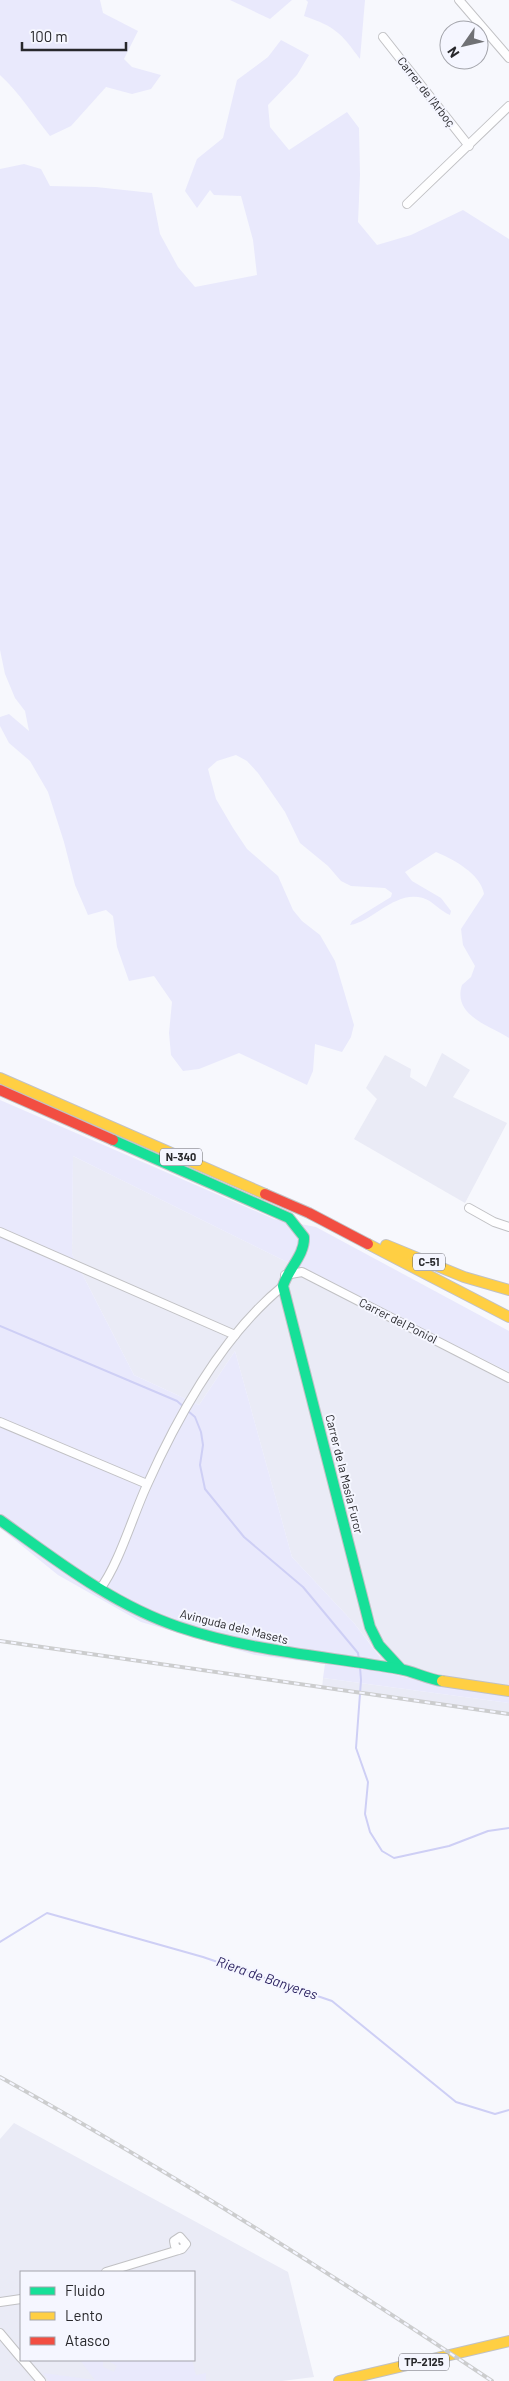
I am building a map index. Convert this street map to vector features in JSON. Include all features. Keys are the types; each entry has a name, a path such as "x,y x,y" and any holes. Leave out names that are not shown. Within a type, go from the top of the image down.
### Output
{"street":[{"path":"458,0 509,58"},
{"name":"Carrer de l'Arboç","path":"383,37 469,146"},
{"path":"407,204 509,106"},
{"name":"N-340","path":"0,1078 309,1214 509,1317"},
{"path":"0,1090 289,1218 300,1227 306,1242 303,1253 285,1275"},
{"path":"469,1208 494,1222 509,1227"},
{"path":"0,1232 235,1335"},
{"name":"C-51","path":"360,1239 381,1243 496,1287 509,1290"},
{"name":"Carrer del Poniol","path":"285,1275 302,1272 509,1378"},
{"name":"Carrer de la Masia Furor","path":"285,1275 283,1286 370,1627 374,1640 401,1669"},
{"path":"100,1589 105,1582 147,1484 188,1404 235,1335 264,1302 283,1286"},
{"path":"0,1422 147,1484"},
{"name":"Avinguda dels Masets","path":"0,1520 62,1566 100,1589 178,1627 231,1641 309,1657 401,1669"},
{"path":"401,1669 429,1679 509,1691"},
{"path":"109,2271 174,2251"},
{"path":"0,2302 20,2299"},
{"path":"0,2333 20,2357"},
{"name":"TP-2125","path":"339,2381 509,2341"},
{"path":"24,2361 41,2381"}],"shaded area":[{"path":"0,0 100,0 103,13 138,31 124,59 132,67 161,75 151,89 132,94 106,87 71,126 50,136 20,97 0,75"},
{"path":"230,0 292,0 270,19"},
{"path":"306,0 365,0 360,59 337,32 324,24 304,16 308,2"},
{"path":"281,40 309,55 297,75 268,105 270,127 289,150 347,112 359,128 358,222 377,245 411,235 463,210 509,239 509,1038 475,1019 463,1005 460,996 462,985 471,977 475,966 463,945 461,929 484,894 478,880 458,863 436,852 405,872 412,881 441,898 451,911 450,915 427,899 403,898 368,918 350,925 352,921 391,897 392,893 385,888 351,886 341,881 328,866 300,843 285,812 258,773 247,761 236,755 217,761 208,769 216,799 247,849 278,876 293,910 302,921 320,935 335,961 354,1025 351,1037 342,1052 315,1044 313,1071 307,1085 239,1053 199,1069 183,1071 171,1055 169,1033 172,1002 154,976 129,981 117,947 113,916 106,910 88,915 75,885 48,792 30,761 9,743 0,726 0,717 9,714 29,731 25,711 15,698 5,674 0,650 0,169 24,164 41,169 50,186 96,187 152,193 160,234 178,267 195,287 257,275 253,240 241,196 214,195 210,190 197,208 185,191 197,159 223,138 237,80 268,57"},
{"path":"442,1053 470,1070 453,1097 507,1123 465,1203 354,1139 377,1099 366,1088 385,1055 411,1069 410,1077 426,1087"},
{"path":"0,1100 274,1219 316,1227 509,1331 509,1372 73,1156 72,1254 134,1375 199,1405 235,1351 292,1557 354,1623 380,1657 376,1670 433,1684 509,1696 509,1703 323,1678 325,1664 255,1655 141,1622 58,1575 0,1528"},
{"path":"73,1156 509,1372 509,1696 433,1684 397,1673 376,1670 380,1656 354,1623 292,1557 235,1351 199,1405 134,1375 72,1254"},
{"path":"323,1678 509,1703 509,1716 322,1689"},
{"path":"14,2123 288,2272 314,2377 282,2381 0,2381 0,2139"},
{"path":"81,2361 103,2361 103,2367 114,2372 117,2366 110,2361 192,2361 196,2375 206,2373 206,2381 49,2381 43,2373 95,2380"}],"waterway":[{"path":"0,1326 177,1401 185,1408"},
{"path":"188,1411 195,1417 201,1432 203,1445 200,1465 205,1489 244,1537 303,1587 358,1653 359,1660"},
{"path":"360,1667 361,1680 356,1748 368,1782 365,1814 370,1832 382,1851 394,1858 449,1846 488,1831 509,1828"},
{"name":"Riera de Banyeres","path":"0,1942 47,1913 203,1957 332,2001 456,2102 495,2114 509,2110"}],"railway":[{"path":"0,1641 509,1714"},
{"path":"0,2077 188,2186 492,2381"}],"traffic: fast":[{"path":"113,1140 289,1218 304,1237 302,1250 283,1286 370,1627 379,1645 401,1669"},
{"path":"0,1520 64,1566 108,1594 131,1607 179,1627 233,1642 410,1671 442,1681"}],"traffic: slow":[{"path":"0,1078 265,1194"},
{"path":"368,1244 509,1317"},
{"path":"386,1245 464,1277 509,1290"},
{"path":"442,1681 509,1691"},
{"path":"339,2381 509,2341"}],"traffic: jam":[{"path":"0,1090 113,1140"},
{"path":"265,1194 309,1213 368,1244"}]}
